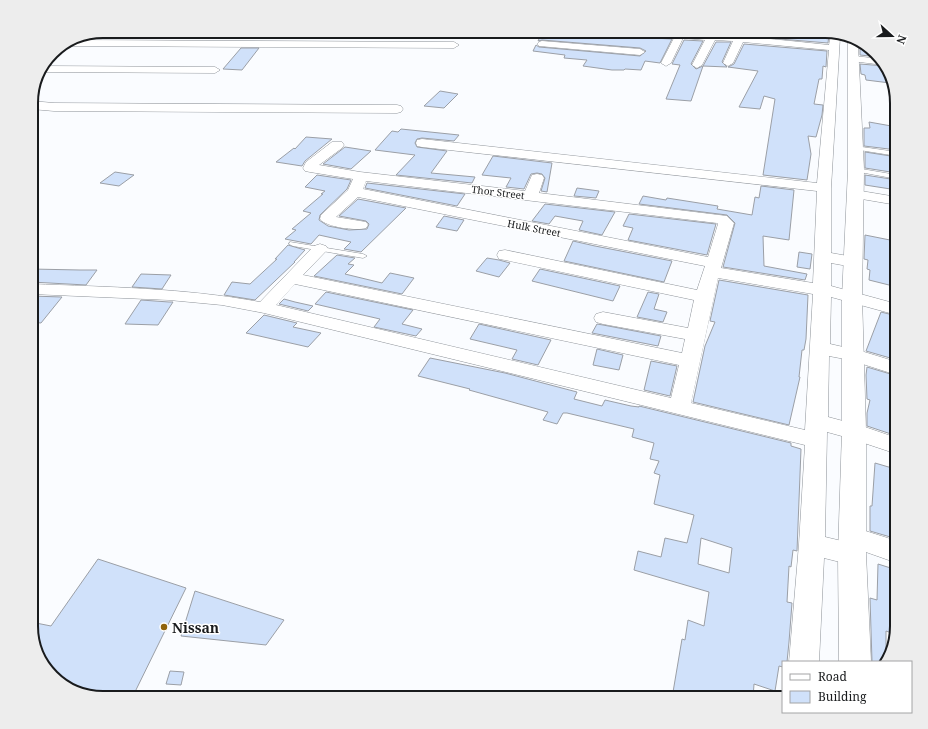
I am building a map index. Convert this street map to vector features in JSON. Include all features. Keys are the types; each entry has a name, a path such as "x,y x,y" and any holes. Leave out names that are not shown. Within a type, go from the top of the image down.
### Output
{"street":[{"path":"632,61 640,52 644,38"},
{"path":"666,62 678,38"},
{"path":"697,64 711,38 739,39 844,50 873,59"},
{"path":"728,64 739,39"},
{"path":"78,43 454,45"},
{"path":"542,44 640,52"},
{"path":"844,50 855,148 855,194 850,262 837,293 822,348 818,428 835,546 855,661"},
{"path":"804,661 835,546 849,430 849,354 837,293 826,257 824,188 844,50"},
{"path":"48,69 214,70"},
{"path":"38,106 54,107 397,109"},
{"path":"422,143 824,188"},
{"name":"Thor Street","path":"337,145 310,166 310,168 360,176 722,219 726,223 713,268"},
{"path":"360,176 355,192 329,215 328,219 332,221 360,225"},
{"path":"530,196 537,178"},
{"name":"Hulk Street","path":"355,192 837,293 890,308"},
{"path":"855,194 890,200"},
{"path":"264,308 320,249"},
{"path":"505,255 704,297"},
{"path":"826,257 850,262"},
{"path":"679,408 704,297 713,268"},
{"path":"291,278 689,361"},
{"path":"38,289 169,295 222,300 264,308 679,408 818,428 849,430 890,444"},
{"path":"603,318 695,335"},
{"path":"822,348 849,354 890,367"},
{"path":"835,546 890,551"}],"lane":[{"path":"855,148 890,153"},
{"path":"856,170 890,176"},
{"path":"293,244 363,256"}],"building":[{"path":"540,38 672,39 660,63 645,61 641,70 612,70 583,66 587,60 564,58 565,55 533,51 536,45 539,47 640,56 646,51 640,48 542,40 538,41"},
{"path":"767,38 825,38 829,38 828,43"},
{"path":"684,40 703,41 691,64 696,69 703,66 691,101 666,99 680,65 672,64"},
{"path":"716,42 731,42 722,62 727,67 703,66"},
{"path":"744,44 827,51 826,67 823,66 822,79 819,79 814,104 823,105 822,115 816,137 808,136 811,154 807,180 763,175 775,99 764,96 760,109 739,107 758,71 728,67 734,64"},
{"path":"241,48 259,48 242,70 223,69"},
{"path":"860,49 864,51 870,56 860,55"},
{"path":"860,64 878,65 887,83 866,80 865,75 861,74"},
{"path":"440,91 458,94 444,108 424,106"},
{"path":"869,122 890,126 890,149 864,146 864,128 870,128"},
{"path":"401,129 459,135 454,141 422,138 417,139 415,143 417,147 447,151 431,173 475,177 472,183 396,175 415,155 375,150 392,131 398,132"},
{"path":"306,137 332,139 305,161 302,166 276,162 294,148 295,149"},
{"path":"345,147 371,151 351,169 323,164"},
{"path":"865,152 890,156 890,172 865,168"},
{"path":"493,156 552,163 547,192 541,191 545,178 542,174 531,174 524,189 506,187 511,178 482,175"},
{"path":"115,172 134,175 119,186 100,183"},
{"path":"317,175 351,180 347,189 320,215 319,220 328,226 349,230 367,229 369,224 366,221 339,216 358,199 406,208 361,252 344,249 351,242 319,235 311,244 285,239 296,230 292,229 311,213 303,211 325,191 305,187"},
{"path":"865,175 890,179 890,189 865,185"},
{"path":"367,183 465,194 457,206 365,188"},
{"path":"761,186 794,190 789,240 763,236 764,266 807,274 805,280 723,267 735,223 727,215 639,204 643,196 666,200 667,198 718,206 717,209 752,215 755,197 759,198"},
{"path":"577,188 599,191 596,198 574,196"},
{"path":"545,204 615,212 602,235 579,230 583,221 555,216 549,224 532,221"},
{"path":"629,214 716,224 707,255 628,240 633,228 623,226"},
{"path":"444,216 464,220 457,231 436,227"},
{"path":"865,235 890,240 890,285 869,280 870,270 867,269 868,260 864,259"},
{"path":"573,241 672,261 664,282 564,261"},
{"path":"288,245 305,250 295,262 255,300 224,295 232,282 250,284 277,259 275,259"},
{"path":"799,252 812,254 810,269 797,267"},
{"path":"337,255 355,258 348,264 354,265 345,274 382,283 390,273 414,278 402,294 314,276"},
{"path":"487,258 510,263 499,277 476,271"},
{"path":"38,269 97,270 86,285 38,282"},
{"path":"540,269 620,286 613,301 532,281"},
{"path":"141,274 171,275 162,289 132,287"},
{"path":"719,280 808,295 806,339 804,350 802,350 800,377 789,425 693,402 705,346 715,322 710,321"},
{"path":"326,292 413,310 402,324 422,329 416,336 374,327 380,319 315,304"},
{"path":"648,292 659,294 654,309 667,312 663,322 637,317"},
{"path":"38,296 62,297 41,323 38,323"},
{"path":"284,299 313,306 308,311 279,304"},
{"path":"141,300 173,302 158,325 125,324"},
{"path":"881,312 890,314 890,358 866,351"},
{"path":"264,315 297,323 293,327 321,333 308,347 246,333"},
{"path":"479,324 551,340 538,365 512,359 517,350 470,339"},
{"path":"597,324 661,336 658,346 592,333"},
{"path":"597,349 623,355 619,370 593,365"},
{"path":"430,358 505,373 577,392 574,399 602,406 605,400 631,406 639,406 791,443 791,446 801,449 797,551 793,550 791,567 789,566 787,602 792,603 787,661 782,661 782,667 779,666 775,691 754,684 754,691 673,691 682,639 685,640 688,620 704,626 709,592 634,570 638,551 661,557 665,538 687,543 694,515 654,504 660,475 654,473 659,461 650,459 654,443 632,437 634,429 567,413 563,413 557,424 543,420 548,412 469,390 470,389 418,376","holes":["701,538 732,548 729,573 698,564"]},
{"path":"651,361 677,366 670,396 644,390"},
{"path":"867,367 890,374 890,434 867,426 867,413 870,400 867,399"},
{"path":"875,463 890,467 890,537 870,531 870,506 872,506"},
{"name":"Nissan","path":"98,559 186,588 135,691 91,690 82,688 64,678 51,665 40,643 38,623 51,626"},
{"path":"878,564 890,568 890,626 889,632 886,631 886,649 883,655 879,661 872,661 870,598 877,600"},
{"path":"195,591 284,620 266,645 181,636"},
{"path":"170,671 184,672 181,685 166,684"}],"place":[{"name":"Nissan","path":"164,627"}]}
